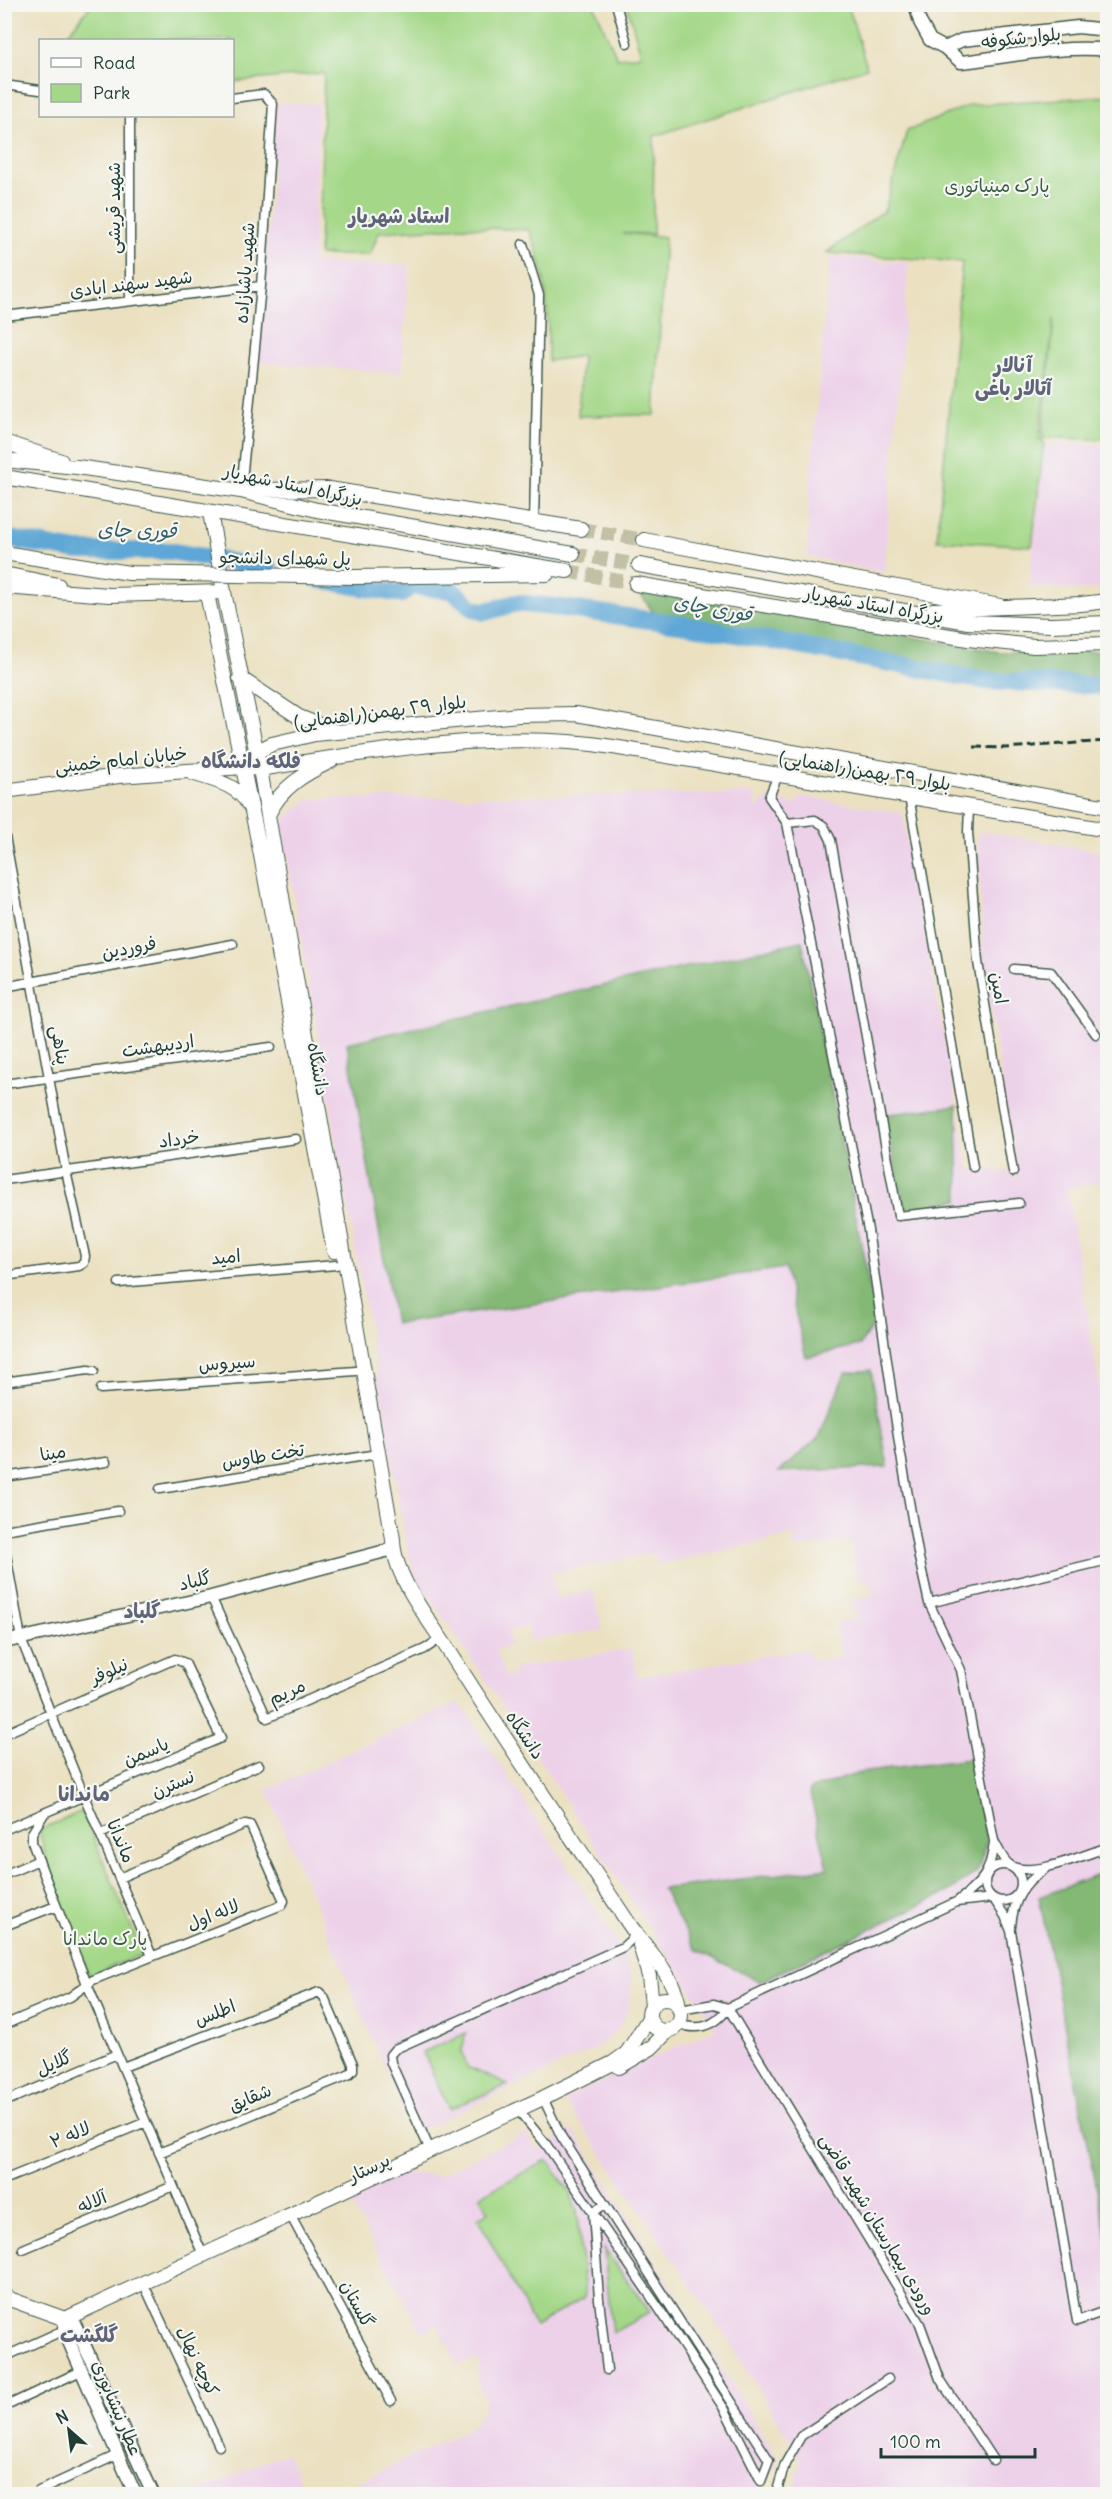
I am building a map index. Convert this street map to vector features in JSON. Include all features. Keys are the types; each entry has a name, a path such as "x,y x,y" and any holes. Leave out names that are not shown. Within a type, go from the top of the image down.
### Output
{"main road":[{"name":"بلوار شکوفه","path":"915,4 920,22 930,40 945,48 961,62 1049,52 1107,50"},
{"name":"بلوار شکوفه","path":"945,48 962,40 1078,27 1107,30"},
{"path":"4,442 16,444 77,467"},
{"name":"بزرگراه استاد شهریار","path":"4,460 77,467 241,491 317,510 573,554"},
{"path":"4,477 210,512"},
{"path":"241,491 329,489 581,529"},
{"name":"پل شهدای دانشجو","path":"4,554 129,573 354,577 545,574 567,571 210,512"},
{"name":"دانشگاه","path":"210,512 240,678 260,769 393,1549 409,1587 441,1638 636,1935 672,1984 677,2018"},
{"path":"644,540 1000,606"},
{"name":"بزرگراه استاد شهریار","path":"639,565 968,622 1051,625 1107,623"},
{"path":"4,574 109,595"},
{"name":"بزرگراه استاد شهریار","path":"636,584 968,639 1034,646 1107,644"},
{"path":"4,587 109,595 224,592"},
{"name":"دانشگاه","path":"207,594 243,766 387,1542 393,1549"},
{"path":"908,611 1081,604 1107,600"},
{"path":"240,678 299,717 339,732"},
{"name":"بلوار ٢٩ بهمن(راهنمایی)","path":"243,766 256,752 272,744 315,734 519,715 576,714 1107,807"},
{"path":"315,734 310,748 312,754 319,760"},
{"name":"بلوار ٢٩ بهمن(راهنمایی)","path":"243,766 260,769 450,744 560,741 613,747 1107,830"},
{"path":"268,815 281,794 299,778 336,759"},
{"name":"خیابان امام خمینی","path":"4,791 119,776 243,766"},
{"path":"184,771 224,783 245,798 251,809"},
{"path":"1069,824 1072,801"},
{"name":"گلباد","path":"4,1642 211,1597 393,1549"},
{"name":"دانشگاه","path":"636,1935 649,1976 650,2012"},
{"path":"665,1999 674,2002 677,2018 655,2028 650,2012 665,1999"},
{"name":"پرستار","path":"545,2101 627,2053 650,2012"},
{"name":"پرستار","path":"68,2325 147,2291 294,2222 640,2056 661,2040 677,2018"},
{"name":"پرستار","path":"68,2325 203,2255 430,2150 520,2113"},
{"path":"4,2297 68,2325"},
{"name":"عطار نیشابوری","path":"68,2325 81,2371 135,2494"},
{"name":"عطار نیشابوری","path":"68,2325 153,2494"}],"street":[{"path":"616,4 627,43"},
{"path":"4,85 39,90"},
{"name":"شهید پاشازاده","path":"234,98 264,94 273,104 261,286 241,491"},
{"name":"شهید قریشی","path":"130,117 130,301"},
{"path":"523,244 539,295 534,522"},
{"name":"شهید سهند ابادی","path":"4,316 261,286"},
{"path":"677,2018 692,2029 707,2026 722,2018 728,2008 957,1902 979,1885 986,1875 991,1863 994,1841 961,1670 929,1603 900,1450 868,1230 787,823 769,797 778,775"},
{"path":"909,796 973,1167"},
{"name":"امین","path":"969,807 968,832 978,962 1013,1172"},
{"path":"787,823 815,820 824,826 831,840 898,1216 1019,1203"},
{"name":"پناهی","path":"4,831 66,1171 86,1256 84,1263 79,1266 4,1276"},
{"name":"فروردین","path":"4,987 233,944"},
{"path":"1014,969 1051,972 1096,1034"},
{"name":"اردیبهشت","path":"4,1084 271,1047"},
{"name":"خرداد","path":"4,1180 296,1139"},
{"name":"امید","path":"119,1283 336,1265"},
{"path":"4,1382 94,1371"},
{"name":"سیروس","path":"101,1389 356,1371"},
{"name":"تخت طاوس","path":"160,1489 371,1455"},
{"name":"مینا","path":"4,1477 106,1462"},
{"path":"4,1530 118,1511"},
{"name":"ماندانا","path":"4,1543 21,1639 152,1956"},
{"path":"929,1603 1107,1560"},
{"name":"مریم","path":"211,1597 267,1718 425,1649 441,1638"},
{"name":"نیلوفر","path":"4,1734 175,1659 185,1663 221,1738"},
{"name":"یاسمن","path":"4,1830 221,1738"},
{"name":"نسترن","path":"100,1834 259,1765"},
{"path":"44,1813 32,1833 32,1842 87,1984 203,2255"},
{"name":"لاله اول","path":"119,1878 245,1824 250,1825 284,1901 282,1905 152,1956"},
{"path":"994,1841 1022,1880 1014,1905 1011,1930"},
{"path":"957,1902 993,1898 999,1901 1010,1900 1034,1876 1048,1867 1107,1847"},
{"path":"4,1875 39,1860"},
{"path":"986,1875 1000,1865 1048,1867"},
{"path":"986,1875 986,1888 1005,1916 1011,1930 1077,2321 1107,2310"},
{"path":"4,1926 56,1906"},
{"path":"430,2150 390,2062 390,2055 395,2049 623,1947 636,1935"},
{"path":"4,2025 70,1997 87,1984 152,1956"},
{"name":"اطلس","path":"123,2067 319,1992 328,2006 353,2064 352,2070"},
{"path":"677,2018 714,2004 728,2008"},
{"name":"ورودی بیمارستان شهید قاضی","path":"728,2008 920,2324 940,2379 993,2460"},
{"name":"گلایل","path":"4,2102 117,2054"},
{"name":"شقایق","path":"159,2153 348,2075 352,2070"},
{"path":"520,2113 546,2144 594,2212 725,2410 761,2481 769,2460 604,2205 561,2136 545,2101"},
{"name":"لاله ۲","path":"6,2179 146,2122"},
{"name":"آلاله","path":"23,2249 173,2186"},
{"path":"594,2212 604,2205"},
{"path":"594,2212 599,2299 607,2370"},
{"name":"گلستان","path":"294,2222 391,2401"},
{"name":"کوچه نهال","path":"147,2291 219,2446"},
{"path":"4,2357 68,2325"},
{"path":"4,2407 81,2371"},
{"path":"776,2494 785,2464 801,2436 888,2379"},
{"path":"39,2491 117,2455"}],"shaded area":[{"path":"277,103 319,104 313,262 409,265 402,373 258,362"},
{"path":"830,256 909,263 884,573 807,556 809,499"},
{"path":"1045,444 1107,444 1107,587 1083,590 1029,586"},
{"path":"755,793 756,809 769,797 795,805 801,796 902,813 969,1169 1013,1172 1018,1183 983,960 978,831 1107,853 1107,1181 1067,1188 1103,1411 1095,1416 1108,1471 1107,2494 794,2494 801,2459 727,2338 564,2099 716,2029 414,1574 408,1552 281,822 309,799","holes":["795,1535 793,1549 850,1542 856,1578 870,1580 872,1596 852,1599 856,1619 836,1623 841,1657 813,1661 805,1649 638,1677 632,1649 513,1668 516,1675 505,1676 496,1649 511,1645 507,1632 529,1626 528,1641 603,1630 593,1591 557,1598 552,1573 655,1553 657,1565"]},
{"path":"459,1702 624,1952 632,1982 628,2009 619,2028 598,2047 413,2134 267,1790"},
{"path":"573,2129 779,2460 759,2494 334,2494 473,2427 486,2401 477,2379 479,2359 459,2365 437,2325 422,2333 349,2199 402,2173 440,2175 526,2133 536,2150"},
{"path":"286,2452 307,2494 191,2494 237,2474"}],"green space":[{"path":"91,5 594,5 617,58 641,55 627,5 848,5 867,68 654,136 653,234 622,233 665,237 655,415 578,416 582,356 548,361 544,279 529,230 466,227 379,232 370,255 319,255 324,73 234,82 234,39 64,39"},
{"name":"پارک مینیاتوری","path":"1107,96 1107,439 1042,438 1054,318 1039,439 1044,441 1032,546 937,540 962,262 826,253 885,210 907,131 970,105"},
{"path":"641,595 667,595 1000,652 1107,651 1107,681 990,677 656,616"},
{"path":"802,941 876,1320 860,1345 806,1357 785,1268 395,1324 347,1043"},
{"path":"957,1105 959,1200 905,1209 884,1115"},
{"path":"871,1370 888,1467 779,1472 819,1437 845,1373"},
{"path":"969,1759 987,1839 978,1871 950,1891 760,1982 695,1949 662,1889 828,1868 809,1790 859,1773"},
{"name":"پارک ماندانا","path":"82,1811 143,1954 89,1976 47,1861 40,1834 42,1829"},
{"path":"1108,1872 1107,2239 1039,1897"},
{"path":"466,2033 462,2051 467,2067 508,2085 449,2109 423,2052"},
{"path":"547,2160 570,2192 577,2212 585,2297 535,2326 478,2218 489,2212 480,2196"},
{"path":"604,2249 650,2312 612,2333"}],"waterway":[{"name":"قوری چای","path":"4,538 78,551 170,551 269,569"},
{"name":"قوری چای","path":"320,580 401,594 411,586 452,590 473,608 484,612 516,603 687,625 986,681 1108,686"}],"tunnel":[{"path":"581,529 644,540"},
{"path":"573,554 639,565"},
{"path":"567,571 636,584"}],"railway":[{"path":"974,747 1005,748 1108,741"}],"district":[{"name":"استاد شهریار","path":"399,216"},
{"name":"آنالار آتالار باغی","path":"1013,376"},
{"name":"فلکه دانشگاه","path":"251,761"},
{"name":"گلباد","path":"142,1611"},
{"name":"ماندانا","path":"84,1794"},
{"name":"گلگشت","path":"89,2335"}]}
